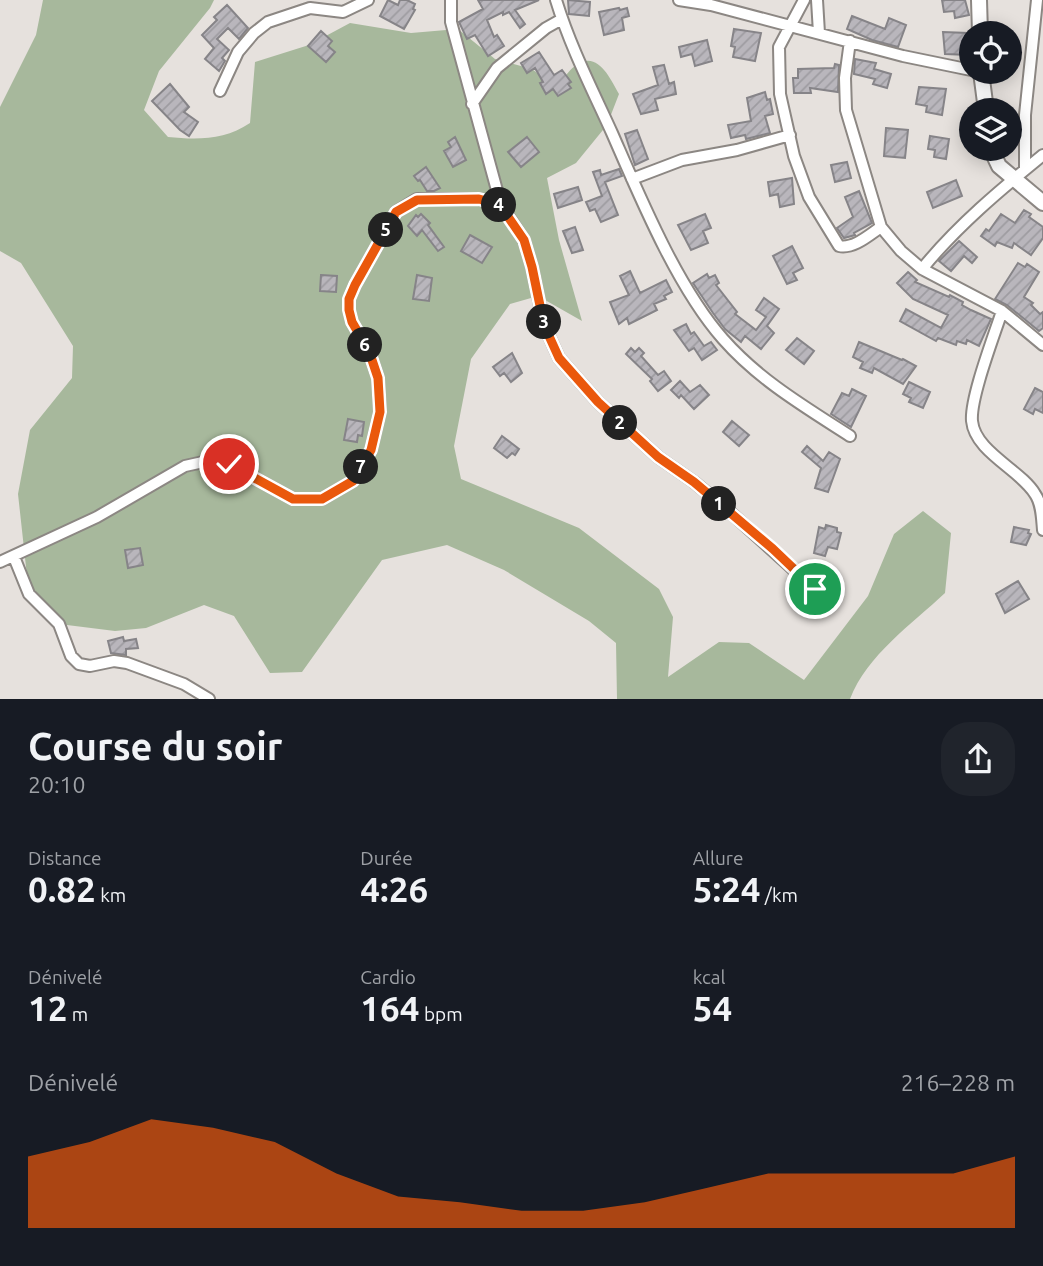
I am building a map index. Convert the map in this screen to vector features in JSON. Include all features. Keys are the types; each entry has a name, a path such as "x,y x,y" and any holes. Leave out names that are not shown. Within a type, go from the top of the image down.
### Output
{"main road":[{"path":"979,0 980,21"},
{"path":"997,161 1013,179 1043,203"}],"street":[{"path":"220,91 238,52 254,33 268,22 310,8 343,12 368,0"},
{"path":"451,0 451,22 500,205 524,240 544,325 559,358 598,402 658,457 712,497 815,589"},
{"path":"556,0 572,47 632,179 694,301 723,340 771,385 850,436"},
{"path":"679,0 711,5 959,68"},
{"path":"803,0 779,47 780,94 793,156 809,197 839,246 854,244 881,227"},
{"path":"817,0 819,33"},
{"path":"1026,169 1025,115 1037,0"},
{"path":"472,104 497,68 546,27 562,19"},
{"path":"850,41 845,78 846,110 881,227 901,251 922,269 1002,312 1043,345"},
{"path":"632,179 682,160 737,150 790,135"},
{"path":"922,269 945,240 1043,155"},
{"path":"0,562 97,517 185,466 212,460 229,464 293,499 322,499 353,481 371,450 380,412 378,378 369,351 352,322 349,310 349,299 355,285 396,212 417,200 479,199 500,205"},
{"path":"1002,312 976,397 972,421 976,434 995,457 1034,491 1039,501 1043,530"},
{"path":"14,557 29,594 59,624 71,656 79,664 90,666 114,661 127,663 184,684 209,699"}],"green space":[{"path":"43,0 214,0 159,71 144,110 168,137 211,138 241,129 250,123 255,62 309,45 350,23 411,33 458,29 495,59 532,69 557,88 575,66 590,61 596,63 607,74 619,94 607,125 576,163 547,178 559,240 582,321 538,296 510,304 471,359 454,446 461,479 579,528 659,589 673,617 668,677 719,642 749,643 804,680 868,596 894,534 923,511 951,533 945,593 879,654 867,668 850,699 617,699 616,643 589,621 504,570 447,545 382,560 302,672 270,673 234,616 204,605 146,628 115,631 59,624 29,594 18,494 30,430 72,378 73,346 21,263 0,251 0,107 36,35"}],"building":[{"path":"388,0 398,5 400,0 415,4 415,10 404,29 380,16"},
{"path":"478,0 539,0 515,10 525,24 520,28 509,12 487,20 494,37 497,35 504,46 488,56 475,35 467,39 459,22 483,9"},
{"path":"568,0 590,2 589,16 569,14"},
{"path":"942,0 965,0 969,15 955,18 954,11 944,12"},
{"path":"227,5 248,28 239,39 228,28 217,39 229,50 222,58 225,61 219,71 205,59 214,48 202,35 217,20 214,17"},
{"path":"627,8 629,16 622,18 624,30 604,35 599,12"},
{"path":"852,16 885,29 889,18 906,25 898,47 847,29"},
{"path":"734,29 761,33 755,61 733,57 735,47 731,46"},
{"path":"321,31 332,41 328,46 335,52 326,62 308,46"},
{"path":"943,32 959,33 959,55 945,54"},
{"path":"707,40 712,61 695,66 692,54 681,57 679,47"},
{"path":"539,52 554,75 562,70 571,82 568,84 571,88 558,96 553,89 546,94 535,68 527,73 521,63"},
{"path":"855,59 876,63 874,69 891,74 887,88 873,84 875,79 854,74"},
{"path":"835,64 839,65 838,92 810,88 811,93 794,93 793,78 798,78 798,69 834,68"},
{"path":"664,65 669,84 674,82 676,94 655,99 658,110 641,114 633,94 658,85 653,67"},
{"path":"170,84 189,107 184,112 198,122 189,136 152,101"},
{"path":"919,87 946,89 942,115 926,112 927,106 916,104"},
{"path":"765,92 767,100 770,99 773,114 765,116 770,133 746,139 745,135 731,138 728,125 751,121 747,98"},
{"path":"886,128 908,130 905,158 884,156"},
{"path":"637,130 648,159 635,165 625,134"},
{"path":"930,136 949,139 946,159 934,157 935,150 928,149"},
{"path":"455,137 466,160 453,167 444,151 451,147 448,142"},
{"path":"527,137 539,152 521,167 508,152"},
{"path":"847,162 851,178 835,182 831,165"},
{"path":"426,167 440,188 434,191 427,191 414,176"},
{"path":"619,169 622,176 605,182 618,215 601,222 595,209 590,211 586,202 602,196 593,172 600,170 601,175"},
{"path":"792,178 794,204 780,207 778,194 770,196 768,182"},
{"path":"956,180 962,196 933,208 927,192"},
{"path":"578,187 582,200 558,208 554,194"},
{"path":"859,191 872,223 854,233 855,235 844,238 837,228 853,217 845,197"},
{"path":"1024,210 1043,227 1043,238 1031,255 1014,243 1012,248 997,242 995,246 981,236 986,229 989,231 1001,214 1015,223"},
{"path":"421,214 430,223 428,225 444,247 438,251 422,230 417,236 408,226 416,215 418,217"},
{"path":"705,214 711,228 703,231 708,243 691,250 678,225"},
{"path":"575,227 583,250 572,253 563,231"},
{"path":"470,235 492,247 482,263 461,251"},
{"path":"959,241 977,257 972,263 964,256 951,271 939,261"},
{"path":"792,246 803,268 793,273 797,280 787,284 773,256"},
{"path":"1018,263 1025,267 1027,264 1039,272 1024,297 1033,303 1031,305 1040,314 1043,312 1043,328 1039,331 1007,305 995,299"},
{"path":"630,271 640,293 666,280 672,292 664,296 666,299 654,304 657,310 629,324 627,318 619,324 610,302 629,295 620,276"},
{"path":"908,272 917,280 915,282 949,297 950,295 963,302 962,305 991,319 979,346 967,340 966,344 957,341 956,345 938,338 936,341 900,321 906,309 941,328 948,315 913,299 897,283"},
{"path":"707,274 709,278 715,275 719,283 716,285 737,312 735,314 756,330 766,317 756,310 764,298 779,309 767,326 774,333 761,349 745,336 741,342 725,329 713,313 693,283"},
{"path":"321,275 337,276 336,292 320,291"},
{"path":"417,275 432,278 429,301 413,299"},
{"path":"686,324 691,334 694,332 704,346 711,342 717,350 702,360 694,348 689,351 674,330"},
{"path":"797,338 814,351 804,364 786,350"},
{"path":"859,342 916,366 903,384 874,368 872,373 860,368 863,362 853,357"},
{"path":"631,348 635,352 639,348 644,353 641,356 658,375 664,371 671,381 658,391 650,381 652,379 626,354"},
{"path":"512,353 522,373 511,382 504,373 500,376 493,367"},
{"path":"680,381 690,392 700,385 709,395 694,409 681,395 679,398 671,390"},
{"path":"909,382 930,392 923,408 909,402 911,398 903,394"},
{"path":"1035,388 1043,392 1043,413 1035,409 1033,414 1024,409"},
{"path":"852,389 866,396 851,427 831,414 842,393 849,396"},
{"path":"348,419 364,422 362,436 358,435 357,442 344,440"},
{"path":"732,421 749,435 739,446 723,432"},
{"path":"502,436 519,449 515,455 512,453 507,458 494,448"},
{"path":"807,446 823,461 829,452 840,459 828,492 815,488 821,468 802,452"},
{"path":"826,525 837,528 837,532 841,533 837,549 828,547 825,556 814,553 819,527 825,529"},
{"path":"1014,527 1029,530 1028,533 1031,534 1026,545 1011,542"},
{"path":"140,548 143,565 128,568 125,550"},
{"path":"1018,581 1029,599 1005,613 996,594"},
{"path":"123,637 124,641 136,639 138,648 126,649 126,655 111,653 108,641"}],"route":[{"path":"229,464 293,499 322,499 353,481 371,450 380,412 378,378 369,351 352,322 349,310 349,299 355,285 396,212 417,200 479,199 500,205 524,240 544,325 559,358 598,402 658,457 694,482 773,549 815,589"}]}
